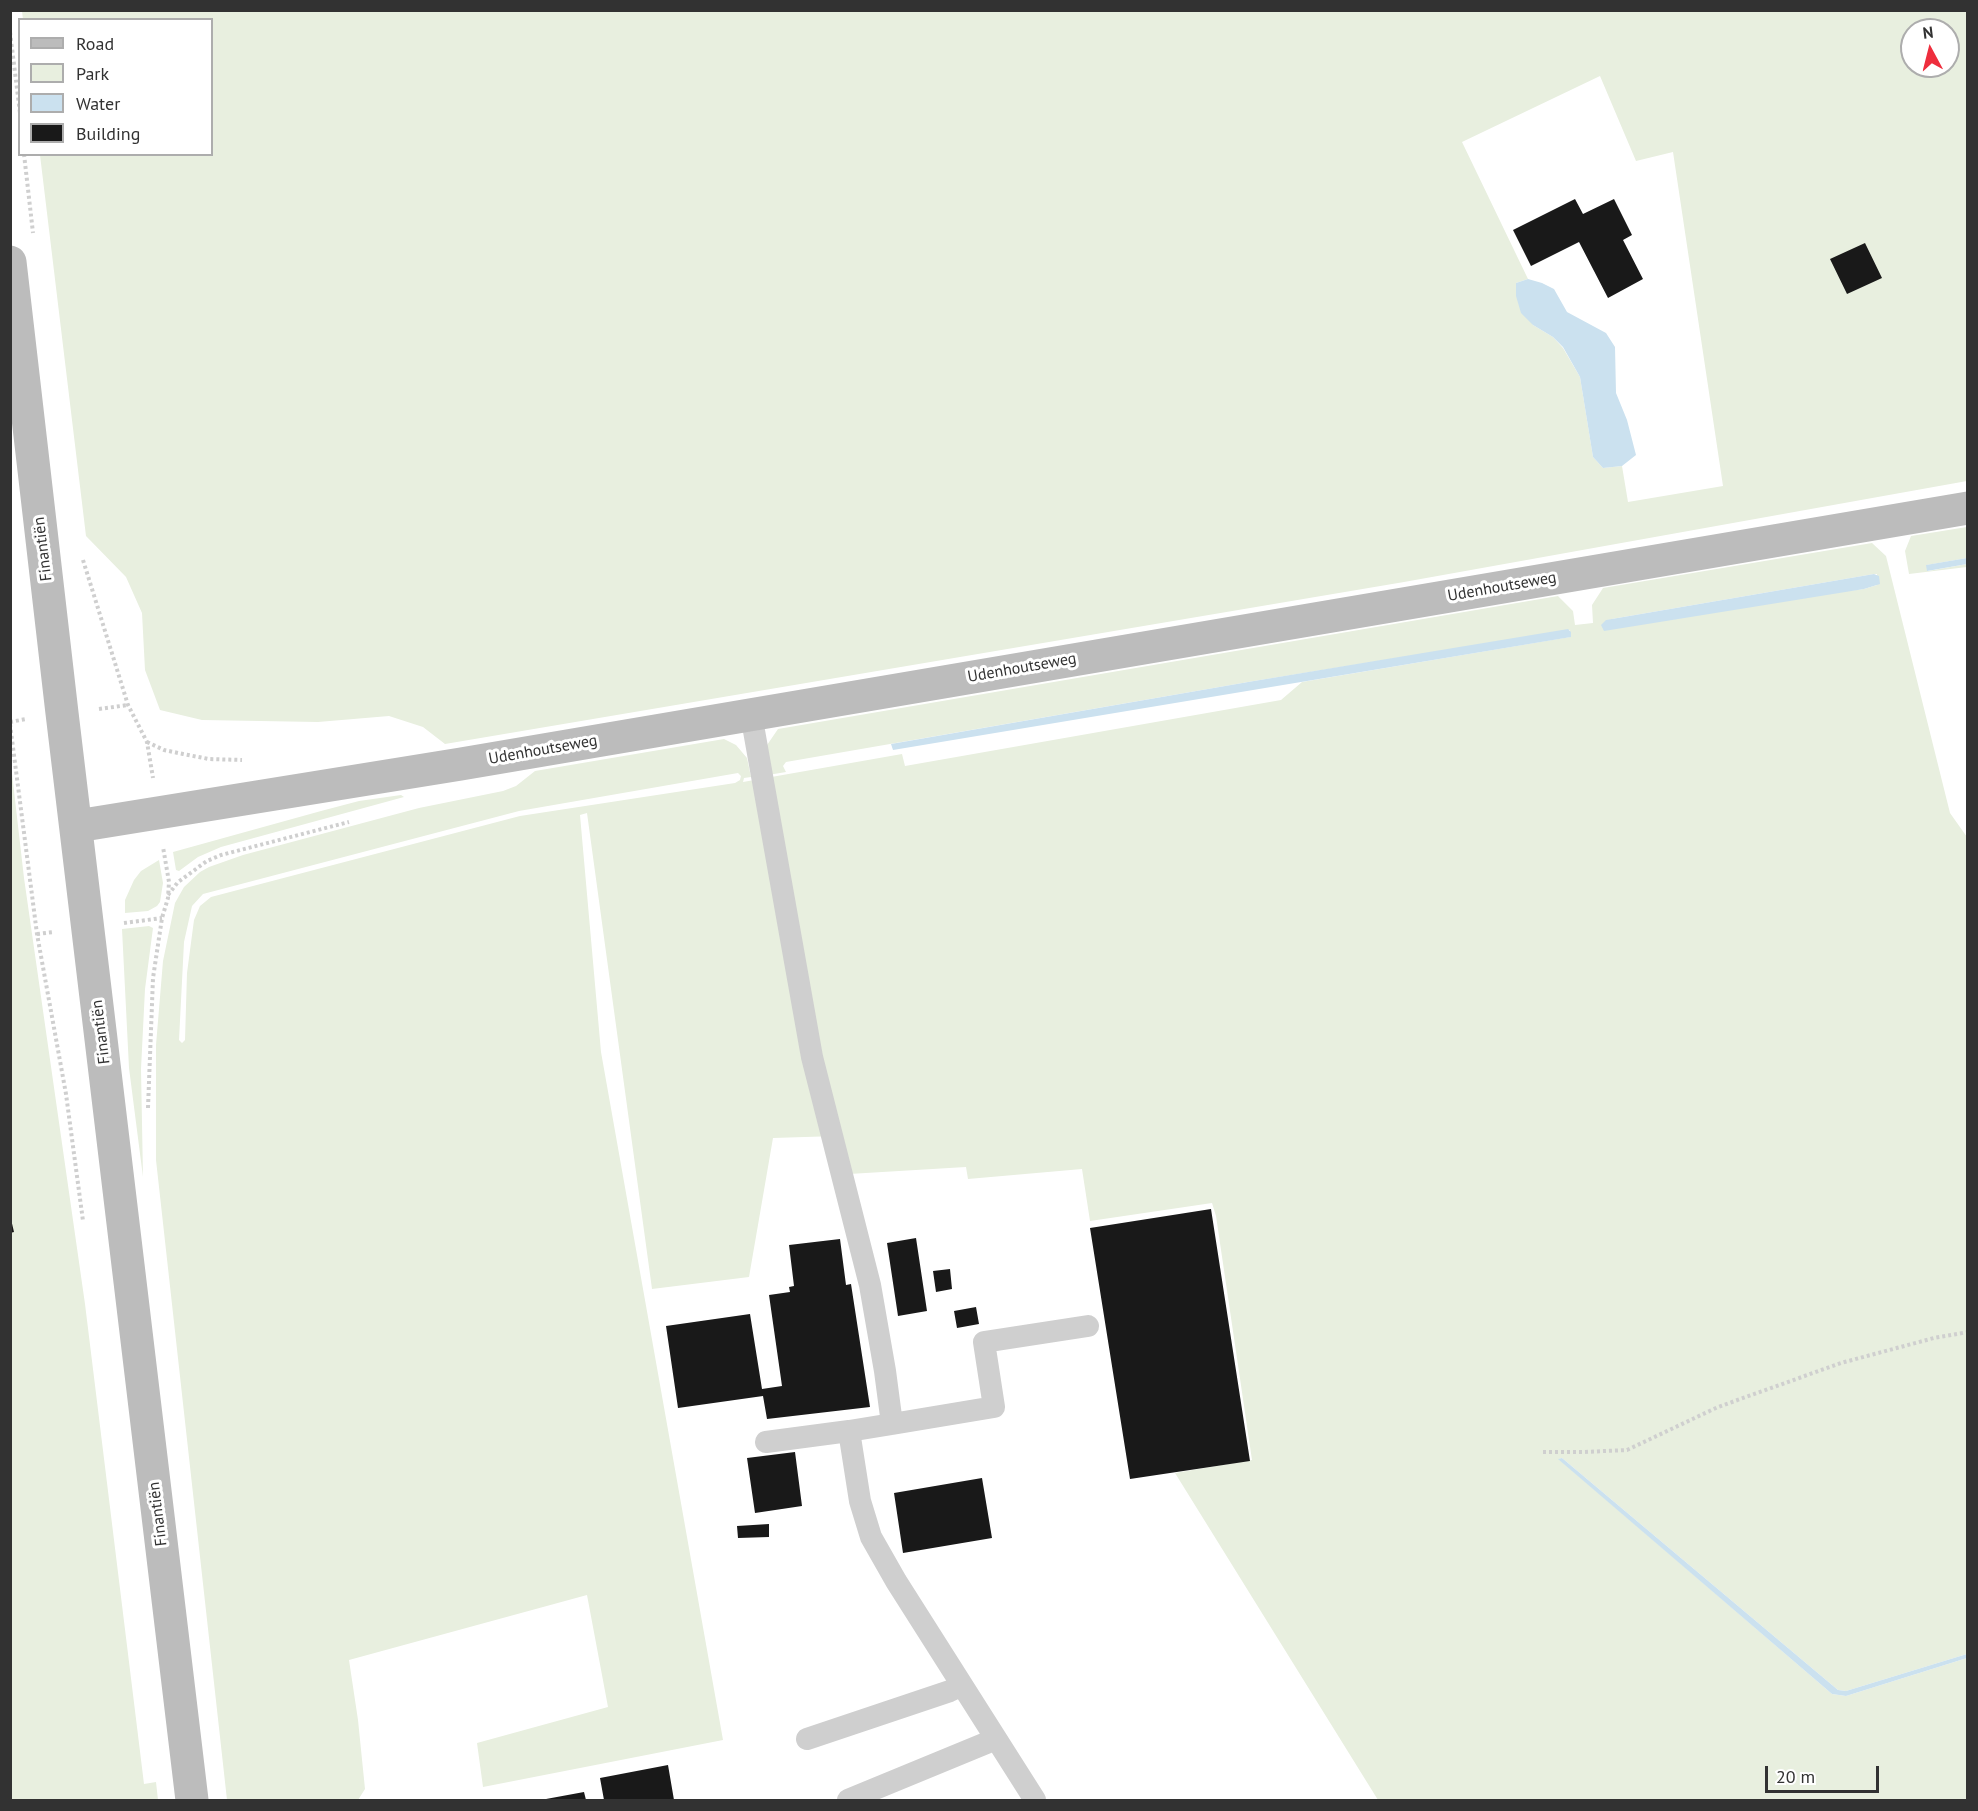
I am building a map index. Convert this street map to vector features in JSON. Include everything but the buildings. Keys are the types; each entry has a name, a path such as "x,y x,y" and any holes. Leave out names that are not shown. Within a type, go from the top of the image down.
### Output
{"street":[{"name":"Finantiën","path":"10,262 192,1800"},
{"name":"Udenhoutseweg","path":"77,826 473,762 1968,508"}],"lane":[{"path":"751,714 812,1057 870,1285 885,1371 891,1424"},
{"path":"766,1442 994,1407 984,1342 1088,1326"},
{"path":"849,1431 860,1501 872,1537 896,1581 1035,1800"},
{"path":"807,1739 962,1685"},
{"path":"848,1800 996,1739"}],"path":[{"path":"10,32 18,97"},
{"path":"128,705 147,742 169,882 153,978 148,1111"},
{"path":"10,724 37,934 66,1094 84,1223"},
{"path":"168,896 178,882 207,861 221,855 357,819"},
{"path":"1542,1452 1627,1450 1718,1407 1841,1363 1934,1338 1968,1332"}],"green space":[{"path":"22,11 1967,11 1967,481 1404,582 445,744 423,727 389,716 318,722 202,720 160,710 145,670 142,613 126,577 86,536 40,156 213,156 213,18 23,18","holes":["1600,76 1636,161 1673,152 1723,486 1628,502 1622,466 1603,468 1593,457 1580,377 1563,348 1553,337 1533,325 1516,283 1528,279 1462,142"]},
{"path":"1967,527 1967,558 1927,565 1928,571 1967,564 1967,567 1909,574 1905,551 1911,536"},
{"path":"1872,543 1886,556 1950,813 1967,837 1967,1654 1846,1691 1838,1690 1562,1458 1559,1459 1832,1694 1846,1696 1967,1658 1967,1800 1378,1800 1175,1473 1252,1460 1216,1216 1212,1203 1090,1221 1082,1169 968,1179 966,1167 849,1174 837,1136 773,1138 749,1277 652,1289 587,813 580,815 601,1052 723,1740 483,1787 477,1743 608,1707 587,1595 349,1660 365,1789 358,1800 227,1800 156,1160 156,1045 163,961 175,903 184,887 200,872 243,855 419,808 503,791 516,786 535,771 724,739 736,745 747,758 751,777 744,778 743,782 902,754 905,766 1281,700 1302,682 1570,637 1570,630 1254,681 786,762 783,766 786,772 768,775 765,748 778,729 1558,596 1573,611 1575,625 1593,623 1592,605 1603,588","holes":["1877,574 1877,585 1864,589 1606,620","738,773 741,776 740,780 735,783 520,816 211,897 200,906 194,920 187,973 185,1040 182,1043 179,1040 184,942 192,906 203,894 519,811"]},
{"path":"10,756 24,878 85,1304 144,1784 156,1782 158,1800 11,1800"},
{"path":"401,795 404,797 221,847 198,857 179,871 176,870 173,852 359,801"},
{"path":"159,860 163,883 160,902 148,911 125,913 125,900 134,880 141,871"},
{"path":"149,926 153,928 145,989 141,1069 143,1177 129,1068 122,929"}],"water":[{"path":"1528,279 1554,289 1567,312 1606,333 1615,347 1616,393 1627,420 1636,455 1622,466 1603,468 1593,457 1580,377 1563,347 1521,313 1516,296 1516,283"},
{"path":"1967,558 1967,564 1927,571 1926,565"},
{"path":"1874,574 1879,576 1880,584 1864,589 1604,631 1601,625 1606,620"},
{"path":"1568,629 1571,637 893,750 891,744 1254,681"},
{"path":"1562,1458 1838,1690 1846,1691 1967,1654 1967,1658 1846,1696 1832,1694 1558,1459"}]}
